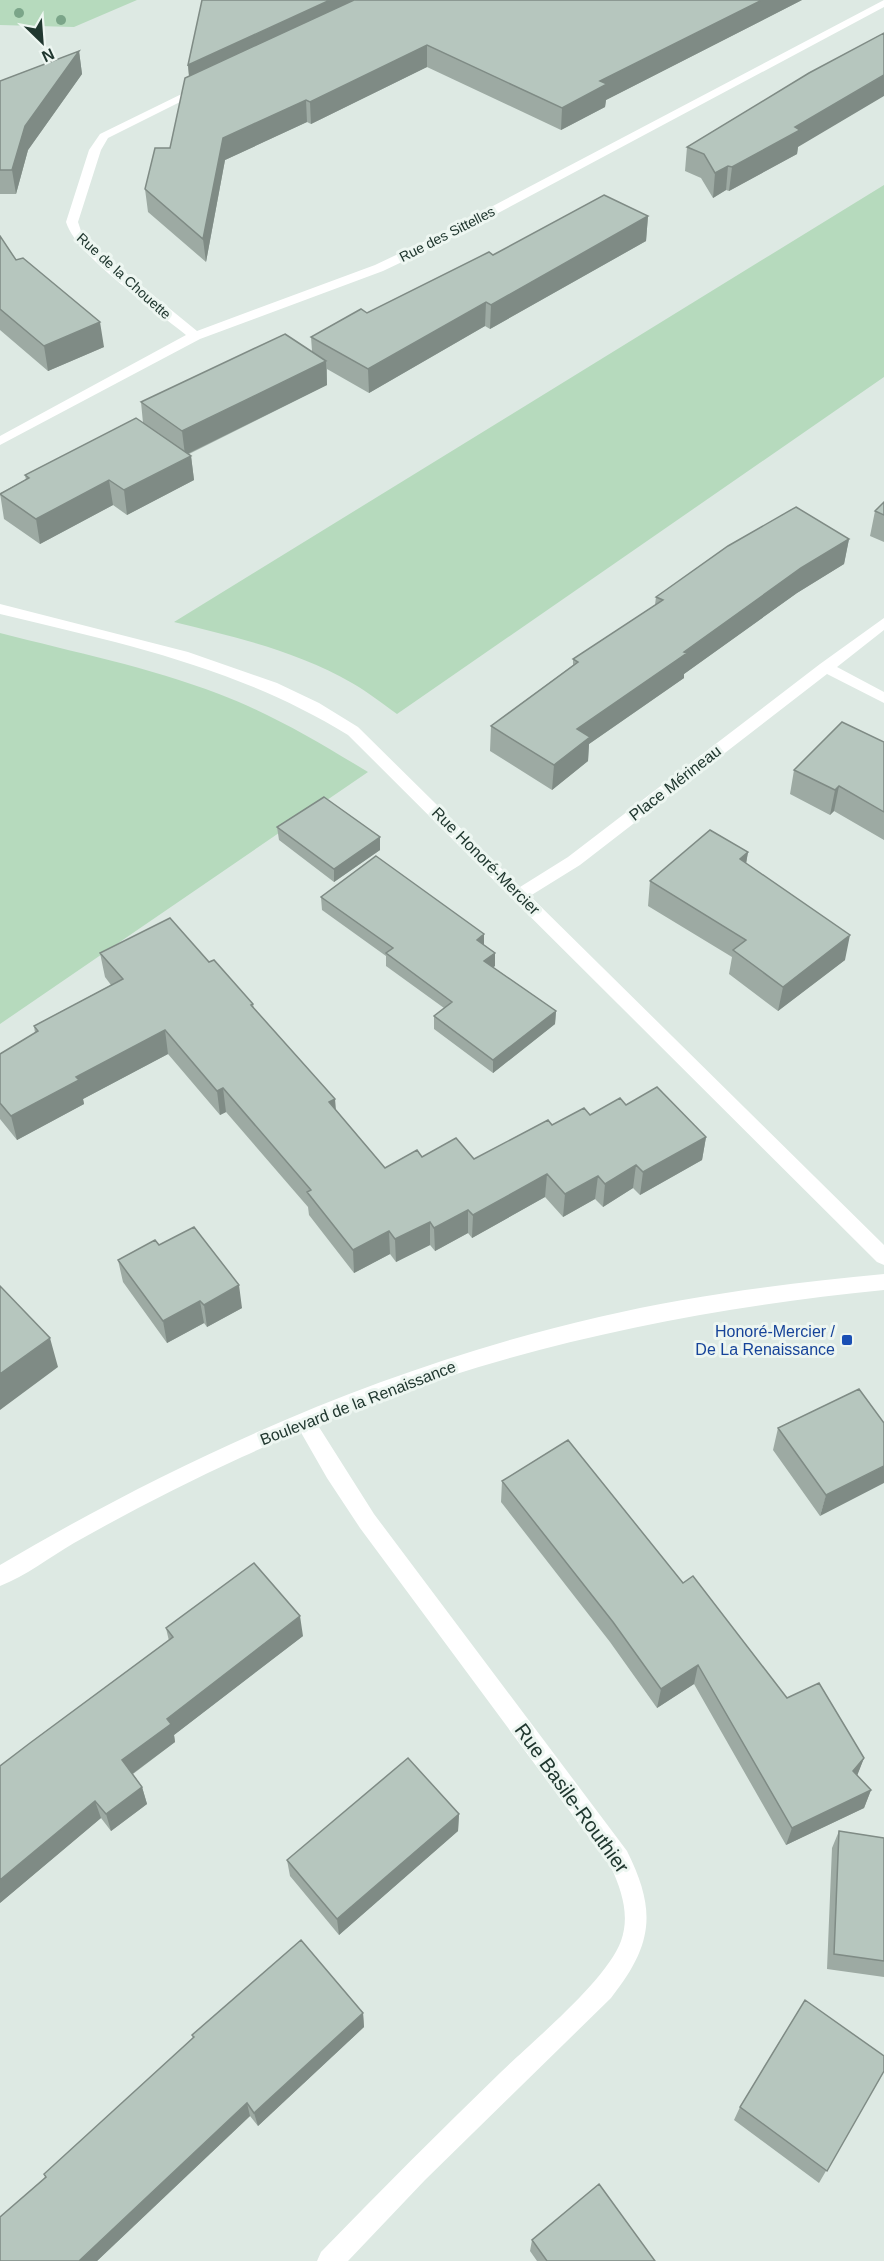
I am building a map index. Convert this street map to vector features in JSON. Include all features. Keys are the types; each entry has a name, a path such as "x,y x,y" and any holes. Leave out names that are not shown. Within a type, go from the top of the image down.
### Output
{"street":[{"name":"Rue des Sittelles","path":"0,441 195,336 400,259 884,3"},
{"name":"Rue de la Chouette","path":"195,336 89,249 75,232 72,222 95,150 104,136 219,80"},
{"name":"Rue Honoré-Mercier","path":"0,609 133,643 243,675 322,711 353,731 884,1257"},
{"name":"Place Mérineau","path":"520,895 574,861 884,623"},
{"path":"825,667 884,698"},
{"name":"Boulevard de la Renaissance","path":"0,1576 105,1514 305,1422 436,1371 563,1333 726,1301 884,1282"},
{"name":"Rue Basile-Routhier","path":"305,1422 334,1472 367,1521 619,1859 629,1876 638,1910 638,1927 633,1942 618,1972 603,1990 416,2171 338,2258"}],"green space":[{"path":"0,0 137,0 74,27 0,25"},
{"path":"884,185 884,377 397,714 370,694 310,662 265,646 174,622"},
{"path":"0,633 138,668 219,694 277,720 368,772 0,1024"}],"building":[{"path":"202,0 330,0 188,65"},
{"path":"354,0 762,0 600,81 607,84 562,108 427,45 310,102 306,100 223,138 203,239 145,189 155,148 170,148 185,78"},
{"path":"884,33 884,75 795,127 800,130 732,167 728,166 715,173 704,154 687,147 809,73"},
{"path":"79,51 25,126 12,170 0,170 0,81"},
{"path":"604,195 648,216 491,305 486,302 368,369 311,337 361,309 367,313 489,252 493,255"},
{"path":"0,236 16,260 23,258 100,322 44,346 0,309"},
{"path":"285,334 326,361 182,431 141,402"},
{"path":"136,418 191,456 124,490 109,480 36,519 0,494 29,478 25,475"},
{"path":"884,502 884,515 875,511"},
{"path":"796,507 849,539 801,568 684,652 687,653 577,729 590,737 554,765 491,726 578,662 573,659 663,600 656,597 728,546"},
{"path":"842,722 884,742 884,812 839,786 835,790 794,770"},
{"path":"324,797 380,837 334,869 277,827"},
{"path":"710,830 748,852 740,859 850,935 783,987 733,950 746,940 650,881"},
{"path":"376,856 484,934 477,940 495,953 484,961 556,1011 493,1060 434,1016 452,1002 386,953 393,948 321,897"},
{"path":"170,918 209,962 214,960 335,1099 329,1102 385,1168 417,1150 422,1157 456,1138 474,1159 548,1120 552,1125 584,1108 590,1115 620,1098 626,1105 657,1087 706,1137 643,1172 636,1165 605,1184 598,1176 565,1194 547,1174 473,1215 468,1210 434,1228 430,1222 395,1239 389,1231 353,1250 307,1192 311,1190 223,1088 217,1091 165,1030 76,1077 79,1080 11,1116 0,1103 0,1054 38,1031 34,1026 123,979 100,953"},
{"path":"194,1227 239,1285 204,1305 200,1301 163,1321 118,1260 155,1240 159,1245"},
{"path":"0,1286 50,1338 0,1374"},
{"path":"859,1389 884,1423 884,1466 826,1495 778,1428"},
{"path":"568,1440 683,1583 693,1576 787,1698 819,1683 864,1758 853,1771 871,1790 792,1828 698,1665 661,1689 613,1622 502,1481"},
{"path":"254,1563 300,1616 167,1719 171,1724 122,1760 142,1787 106,1814 95,1801 0,1880 0,1766 173,1637 166,1628"},
{"path":"408,1758 459,1814 337,1919 287,1860"},
{"path":"839,1831 884,1838 884,1961 834,1954"},
{"path":"301,1940 363,2013 254,2113 247,2103 79,2261 0,2261 0,2217 46,2177 44,2174 194,2037 192,2035"},
{"path":"805,2000 884,2056 884,2071 827,2171 740,2107"},
{"path":"599,2184 655,2261 547,2261 532,2240"}],"place":[{"name":"Honoré-Mercier / De La Renaissance","path":"847,1340"}]}
